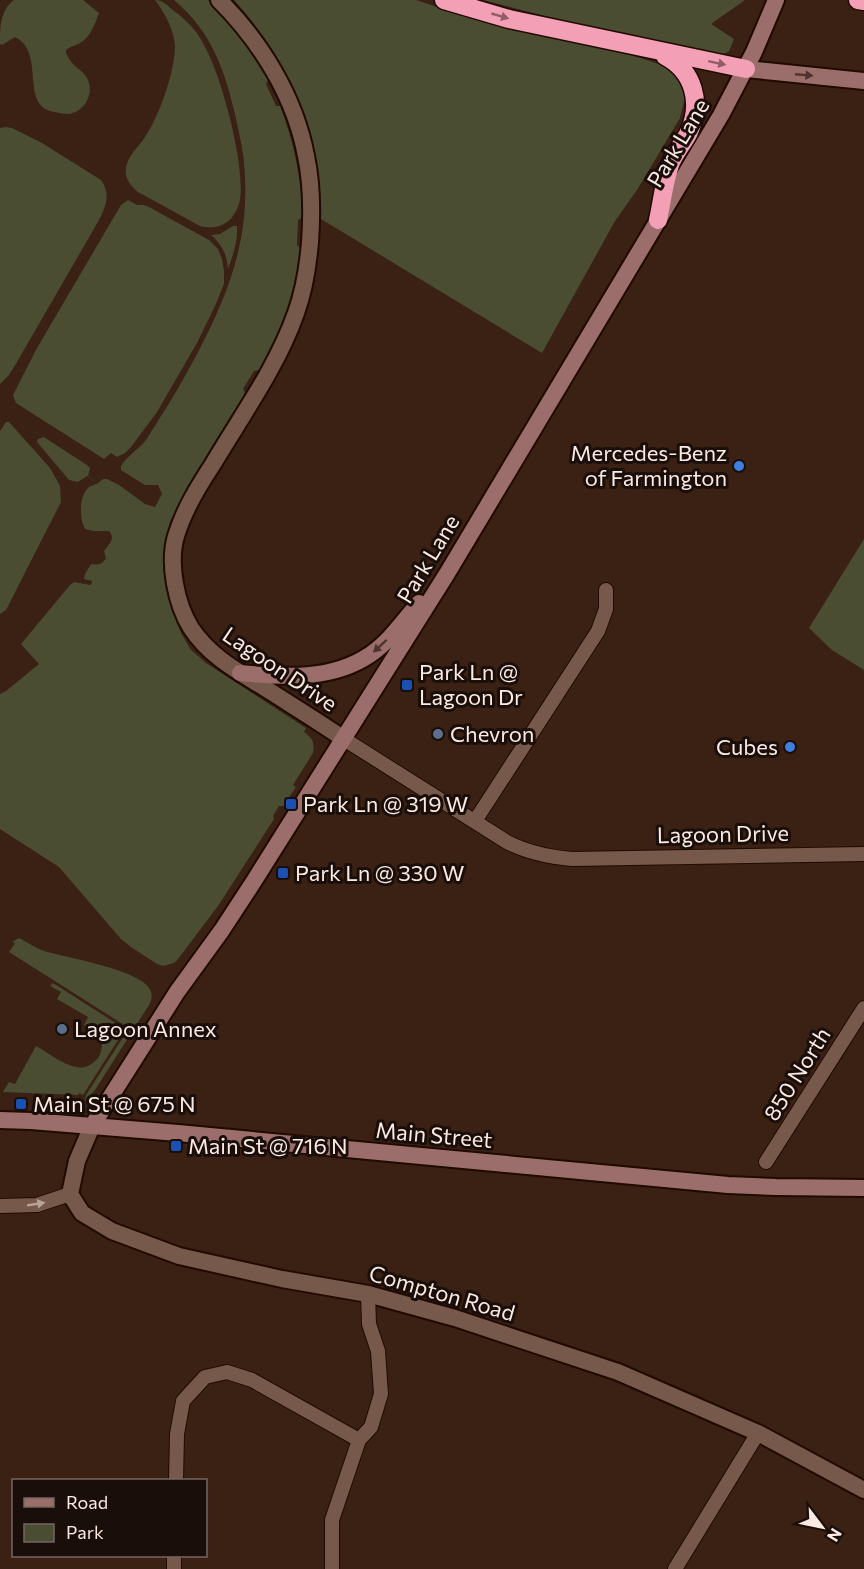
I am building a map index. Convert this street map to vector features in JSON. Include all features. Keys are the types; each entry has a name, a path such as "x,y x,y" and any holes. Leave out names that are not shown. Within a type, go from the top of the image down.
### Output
{"highway":[{"path":"444,0 509,19 746,69"},
{"path":"858,0 864,1"},
{"path":"647,48 671,59 685,72 693,87 696,104 689,131 670,163 658,220"}],"main road":[{"name":"Park Lane","path":"92,1126 148,1035 232,915 448,572 716,124 746,69 776,0"},
{"path":"746,69 864,81"},
{"path":"240,673 308,676 341,669 355,663 384,643 448,572"},
{"name":"Main Street","path":"0,1120 235,1138 728,1185 864,1188"}],"street":[{"name":"Lagoon Drive","path":"219,0 254,40 273,70 294,113 306,156 312,213 308,267 294,318 272,364 189,503 175,538 172,573 179,601 190,626 204,646 224,663 507,842 522,849 554,858 572,859 864,854"},
{"path":"475,822 598,632 606,609 606,590"},
{"name":"850 North","path":"766,1162 864,1010"},
{"path":"0,1206 37,1205 70,1194 77,1161 92,1126"},
{"name":"Compton Road","path":"70,1194 82,1213 112,1231 178,1256 282,1279 368,1294 455,1318 618,1372 758,1433 864,1490"},
{"path":"332,1569 332,1520 359,1440 371,1427 381,1394 378,1351 369,1324 368,1294"},
{"path":"176,1479 177,1434 183,1401 205,1377 227,1372 252,1380 359,1440"},
{"path":"675,1569 758,1433"}],"green space":[{"path":"14,0 83,0 99,13 87,38 66,50 74,65 87,78 90,90 84,105 75,112 64,114 44,108 38,100 30,55 24,45 15,37 0,44 3,14"},
{"path":"155,0 167,5 184,19 203,43 226,103 237,149 241,190 239,204 233,216 219,226 200,226 138,192 126,175 129,159 150,128 161,106 174,56 175,46 171,28"},
{"path":"174,0 208,0 249,48 268,80 266,84 276,106 280,106 299,175 302,218 298,220 297,245 300,248 291,296 274,341 259,370 254,371 243,389 245,393 188,487 170,522 164,552 165,584 181,633 191,650 206,663 306,728 304,732 312,741 314,749 293,785 296,787 283,806 279,806 273,816 274,819 218,906 178,959 174,963 163,966 121,939 59,867 0,829 0,694 39,664 21,644 70,585 74,582 90,585 92,583 84,579 85,574 91,564 100,564 106,558 104,551 111,541 111,534 109,531 85,529 81,513 83,495 89,487 107,479 145,504 155,507 162,494 158,485 145,485 121,470 121,466 146,440 197,354 219,308 236,262 244,215 245,190 242,145 231,97 221,66 207,38 198,24"},
{"path":"234,0 416,0 446,10 625,53 662,65 676,76 685,98 680,118 637,190 615,221 542,353 321,219 315,156 297,98 270,47"},
{"path":"483,0 745,0 711,24 734,39 729,51 724,54 576,24"},
{"path":"6,127 42,143 101,180 107,195 99,220 17,362 0,384 0,128"},
{"path":"128,200 137,205 149,207 209,240 218,249 222,259 224,284 197,343 157,412 125,453 117,457 111,453 104,459 16,403 13,395 37,348 121,205"},
{"path":"237,226 237,237 228,269 223,250 211,235 220,234"},
{"path":"6,422 9,422 50,468 60,486 61,502 6,610 0,614 0,431"},
{"path":"44,437 87,465 90,468 88,476 98,483 87,476 78,482 69,480 37,442 38,439"},
{"path":"864,539 864,670 832,650 809,628"},
{"path":"19,938 44,951 131,975 142,981 150,990 152,996 149,1005 95,1090 85,1101 86,1095 129,1028 9,952 15,943 12,942"},
{"path":"53,983 125,1029 83,1095 79,1093 78,1095 3,1092 9,1082 15,1084 36,1046 71,1066 85,1067 100,1056 102,1044 95,1036 97,1032 84,1025 88,1017 57,999 61,992 50,986"}],"place":[{"name":"Mercedes-Benz of Farmington","path":"739,466"},
{"name":"Park Ln @ Lagoon Dr","path":"407,685"},
{"name":"Chevron","path":"438,734"},
{"name":"Cubes","path":"790,747"},
{"name":"Park Ln @ 319 W","path":"291,804"},
{"name":"Park Ln @ 330 W","path":"283,873"},
{"name":"Lagoon Annex","path":"62,1029"},
{"name":"Main St @ 675 N","path":"21,1104"},
{"name":"Main St @ 716 N","path":"176,1146"}]}
